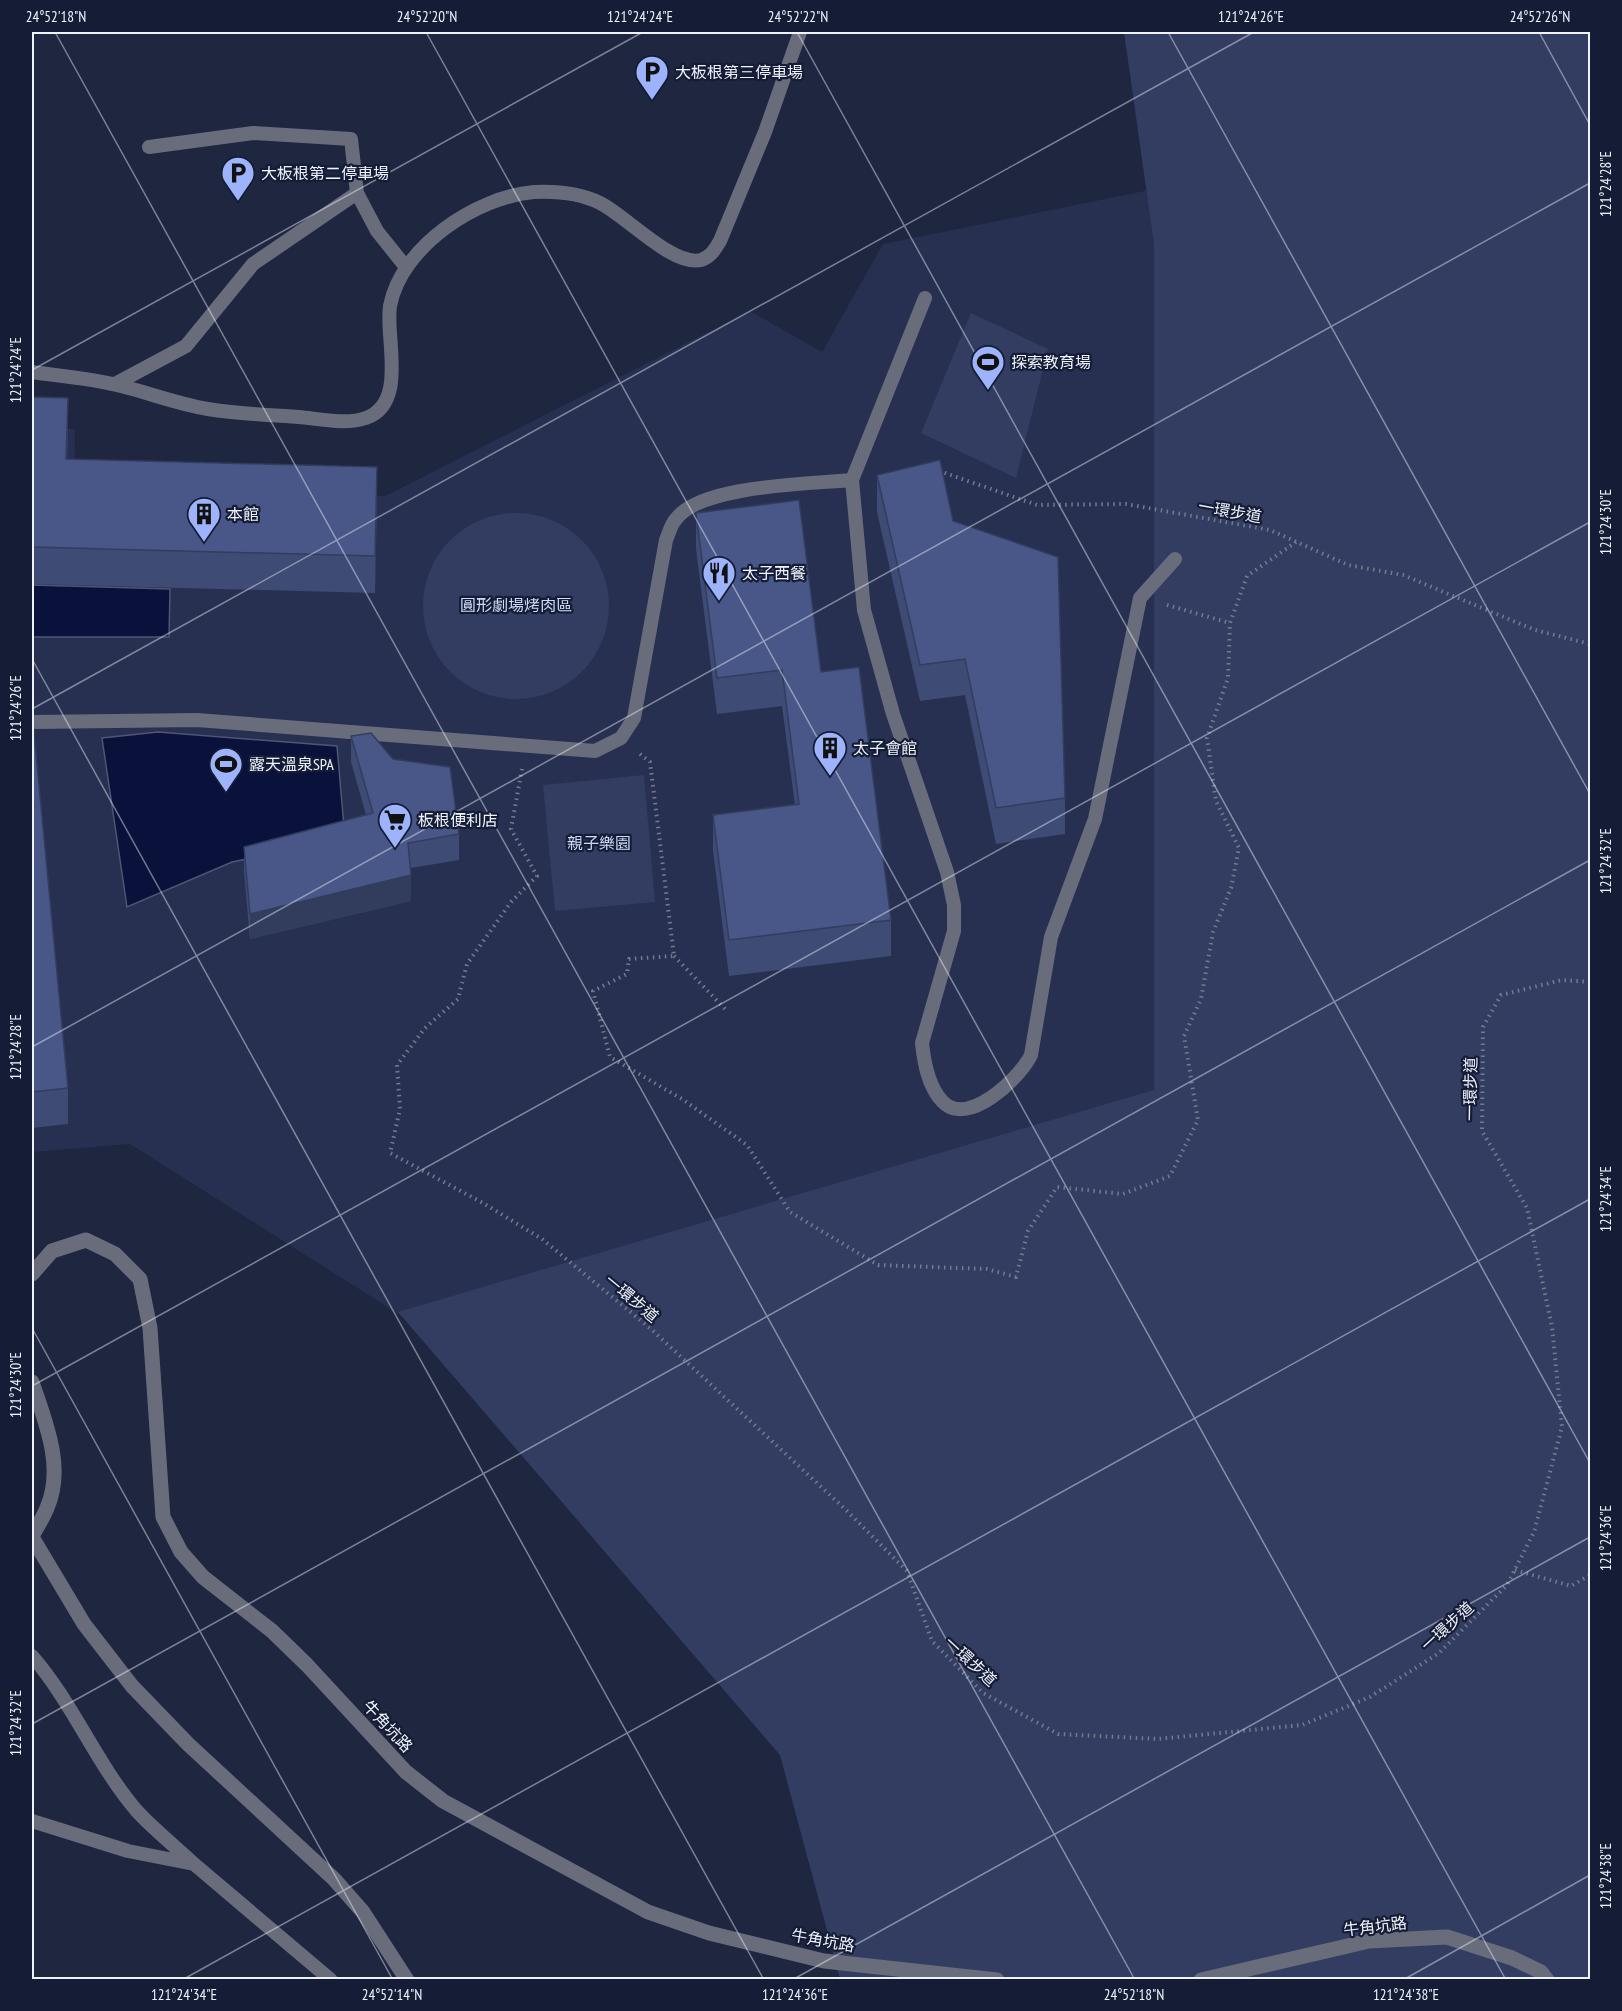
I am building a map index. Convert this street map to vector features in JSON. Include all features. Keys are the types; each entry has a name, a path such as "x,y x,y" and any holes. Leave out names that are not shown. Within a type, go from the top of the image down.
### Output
{"street":[{"name":"牛角坑路","path":"32,1274 52,1251 86,1240 116,1254 140,1279 150,1328 163,1517 181,1552 202,1577 272,1631 308,1665 406,1772 443,1801 648,1912 709,1934 824,1961 997,1980"},
{"path":"32,1382 48,1431 55,1473 48,1507 32,1537 84,1624 132,1686 188,1744 334,1879 363,1912 407,1980"},
{"name":"牛角坑路","path":"1201,1980 1369,1941 1447,1937 1512,1958 1541,1972 1547,1980"}],"lane":[{"path":"32,372 115,384 208,409 344,421 367,418 385,404 392,378 390,306 405,266 446,226 492,203 532,192 565,192 601,203 637,230 684,258 700,260 712,254 720,241 765,132 801,32"},
{"path":"149,147 253,133 351,139 357,193 377,231 405,266"},
{"path":"115,384 186,346 253,264 357,193"},
{"path":"925,298 852,480 864,610 893,714 943,861 954,905 954,931 922,1043 924,1061 933,1086 942,1102 955,1109 971,1107 1009,1086 1024,1070 1031,1055 1051,937 1095,819 1140,598 1175,559"},
{"path":"32,722 197,720 595,751 621,738 634,718 666,540 676,519 694,504 730,492 852,480"},
{"path":"32,1656 51,1679 112,1776 137,1810 194,1864 332,1980"},
{"path":"32,1821 128,1851 194,1864"}],"path":[{"name":"一環步道","path":"931,472 943,471 1037,505 1126,504 1270,530 1348,565 1403,576 1535,630 1590,644"},
{"path":"1140,598 1230,623 1247,576 1296,542"},
{"path":"621,738 650,762 674,956 726,1010"},
{"name":"一環步道","path":"526,745 511,829 537,876 511,902 468,964 458,999 425,1028 397,1065 400,1109 390,1153 483,1203 542,1239 651,1329 845,1509 906,1571 932,1641 983,1693 1058,1734 1158,1739 1302,1725 1370,1697 1439,1653 1507,1585 1534,1532 1562,1427 1552,1327 1527,1208 1482,1131 1483,1027 1501,995 1562,980 1590,982"},
{"path":"593,992 627,974 628,959 674,956"},
{"path":"1515,1570 1571,1586 1590,1575"}],"shaded area":[{"path":"1590,101 1590,1815 650,1473 130,1144 32,1152 32,427 75,429 74,490 385,496 750,311 822,352 883,244"},
{"path":"32,585 170,589 169,637 32,637"},
{"name":"露天溫泉SPA","path":"158,732 337,746 345,839 232,862 127,907 102,738"}],"green space":[{"path":"1124,32 1590,32 1590,1979 840,1979 780,1755 398,1312 1154,1090 1154,244"},
{"name":"探索教育場","path":"971,313 1048,349 1016,478 921,433"},
{"name":"圓形劇場烤肉區","path":"516,513 552,520 582,540 602,570 609,606 602,642 582,672 552,692 516,699 480,692 450,672 430,642 423,606 430,570 450,540 480,520"},
{"name":"親子樂園","path":"644,775 655,902 555,911 543,785"}],"building":[{"name":"本館","path":"32,397 68,398 66,459 377,467 375,556 32,547"},
{"path":"940,460 953,521 1058,557 1065,798 996,808 965,659 920,665 877,475"},
{"name":"太子會館","path":"799,500 821,672 859,667 891,920 729,940 713,815 799,804 782,670 717,678 696,513"},
{"path":"32,712 68,1088 32,1092"},
{"name":"板根便利店","path":"371,733 393,759 450,767 459,834 408,843 411,875 250,914 244,847 373,813 351,736"}],"place":[{"name":"大板根第三停車場","path":"652,101"},
{"name":"大板根第二停車場","path":"238,202"},
{"name":"探索教育場","path":"988,391"},
{"name":"本館","path":"204,543"},
{"name":"太子西餐","path":"719,602"},
{"name":"太子會館","path":"830,777"},
{"name":"露天溫泉SPA","path":"226,793"},
{"name":"板根便利店","path":"395,849"}]}
